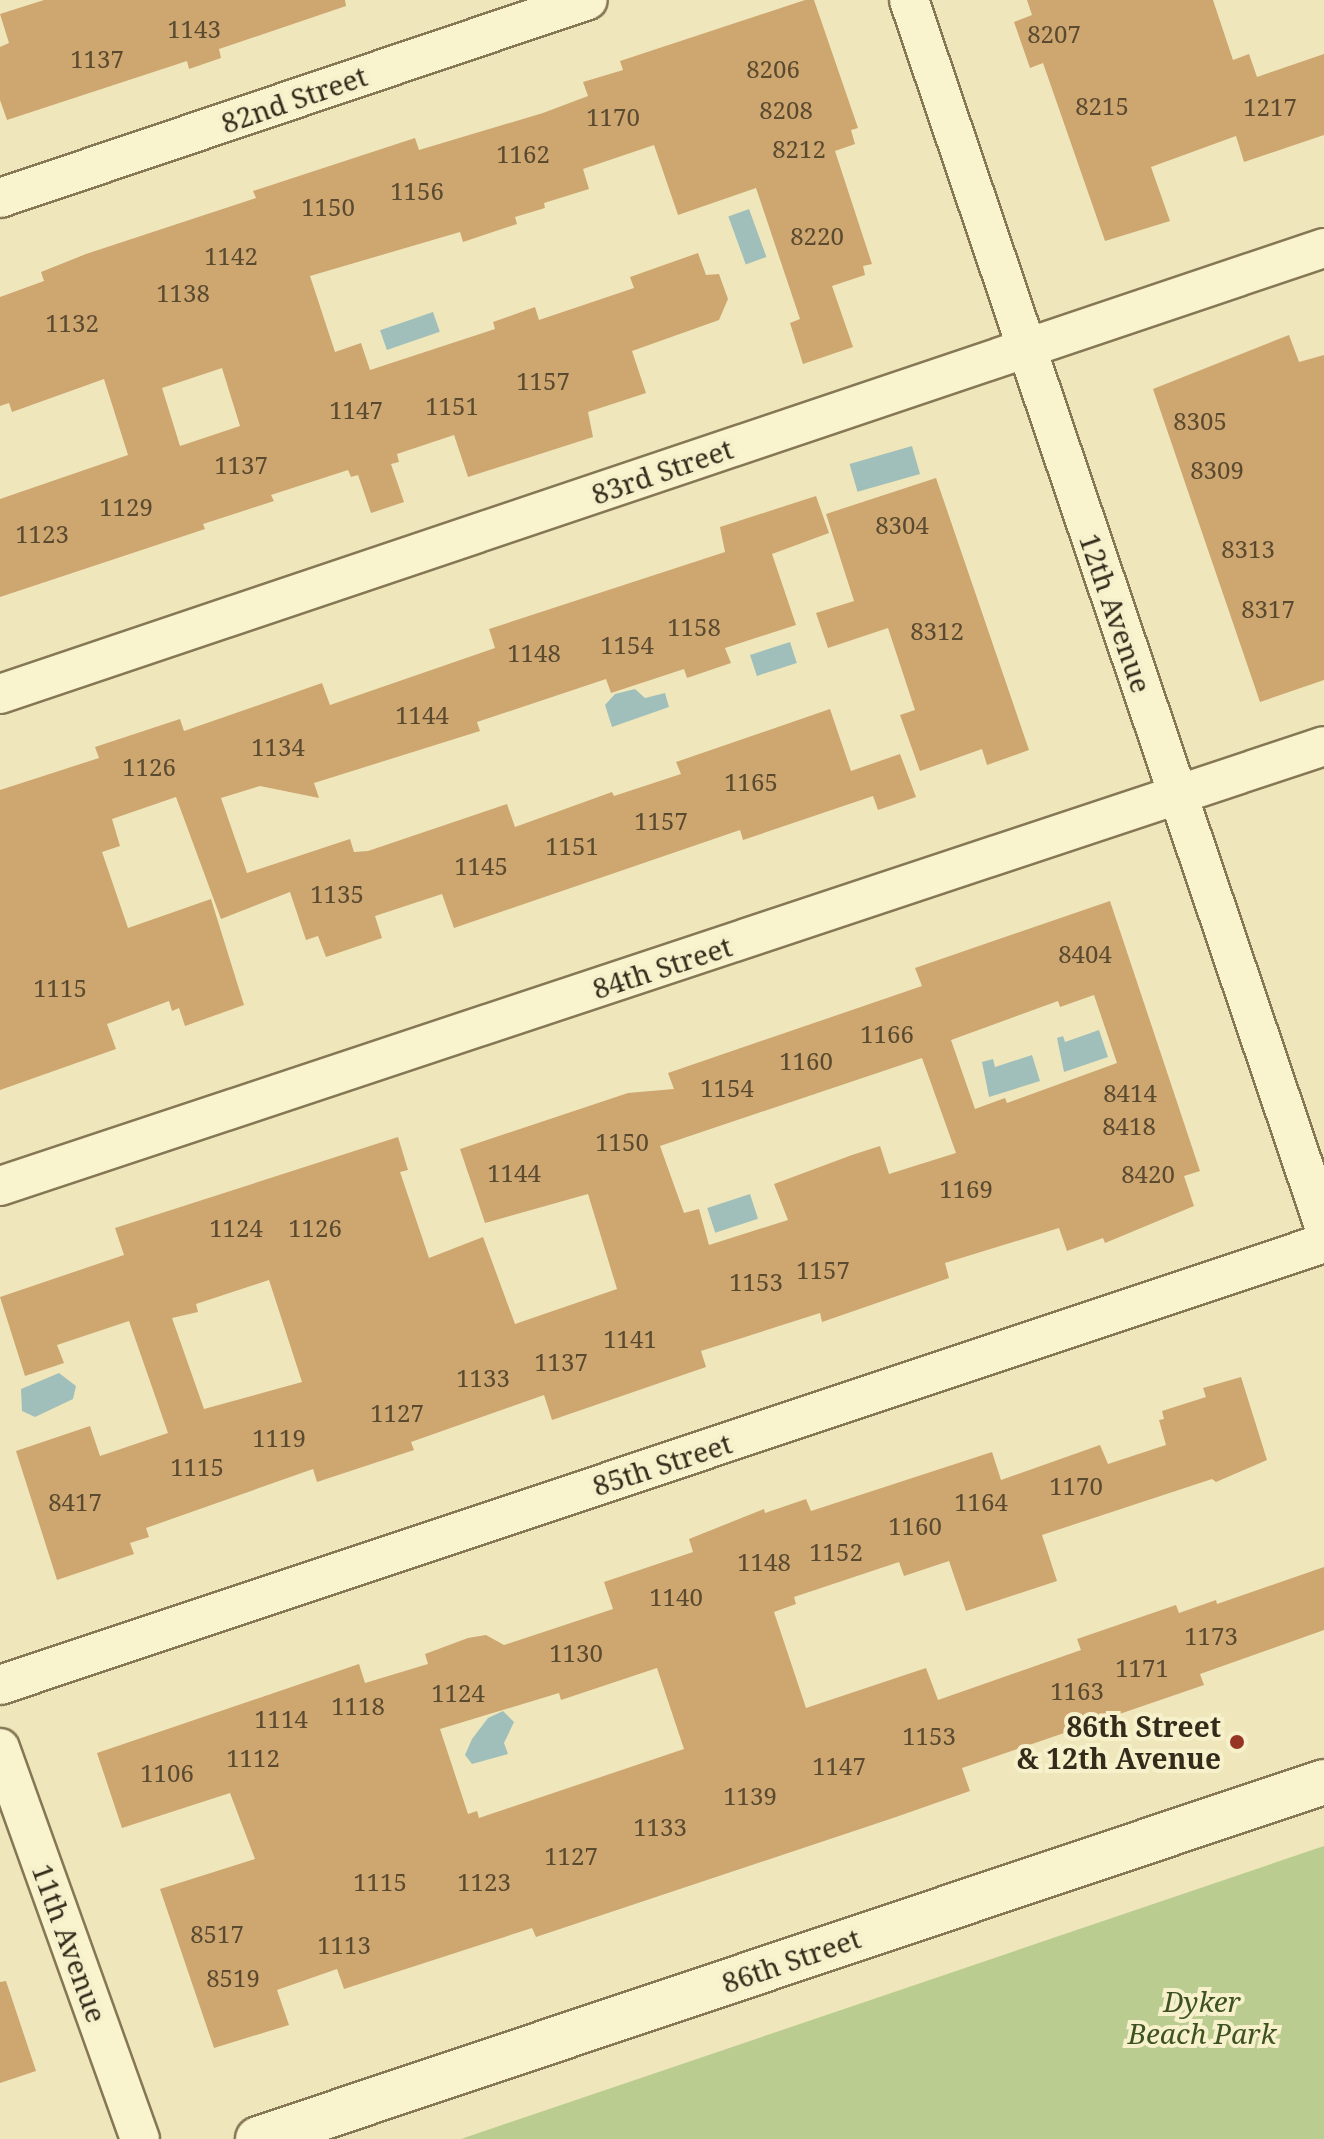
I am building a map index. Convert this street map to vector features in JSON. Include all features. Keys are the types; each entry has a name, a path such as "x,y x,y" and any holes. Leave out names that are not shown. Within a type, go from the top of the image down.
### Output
{"main road":[{"name":"86th Street","path":"258,2139 1324,1782"}],"street":[{"name":"82nd Street","path":"0,198 588,0"},
{"name":"12th Avenue","path":"909,0 1324,1226"},
{"name":"83rd Street","path":"0,694 1324,248"},
{"name":"84th Street","path":"0,1186 1324,746"},
{"name":"85th Street","path":"0,1685 1324,1243"},
{"name":"11th Avenue","path":"0,1748 140,2139"}],"green space":[{"name":"Dyker Beach Park","path":"1324,1846 1324,2139 461,2139"}],"water":[{"path":"749,209 766,257 746,264 728,217"},
{"path":"433,312 440,332 387,350 380,330"},
{"path":"912,446 920,474 858,492 850,464"},
{"path":"790,642 797,663 757,676 750,655"},
{"path":"635,689 645,698 665,693 669,707 612,727 605,705 615,694"},
{"path":"1099,1030 1108,1057 1064,1072 1057,1038 1063,1036 1065,1042"},
{"path":"1032,1055 1040,1081 989,1097 982,1062 993,1059 995,1067"},
{"path":"750,1194 758,1219 715,1233 707,1208"},
{"path":"59,1373 76,1386 73,1399 35,1417 22,1411 21,1389"},
{"path":"503,1711 514,1722 504,1743 508,1754 472,1764 465,1755 472,1739 488,1718"}],"building":[{"path":"44,0 345,0 346,6 219,49 221,58 189,69 187,61 7,120 0,100 0,47 9,43 0,14"},
{"path":"805,0 814,0 858,128 851,130 855,144 835,151 872,264 863,266 865,275 832,286 853,347 803,364 790,323 800,319 756,188 678,215 654,145 583,169 589,189 544,203 545,208 515,217 517,224 463,242 460,232 310,276 335,352 361,343 370,370 495,329 493,322 535,307 539,320 634,288 630,277 698,253 706,275 719,274 728,299 719,320 632,351 646,393 588,412 593,437 468,477 454,435 397,454 399,462 391,464 404,502 371,513 358,475 351,477 348,470 271,495 274,501 203,524 205,529 0,597 0,499 128,455 104,379 12,412 9,403 0,406 0,297 44,281 41,272 86,254 256,198 253,191 415,138 419,150 543,113 588,96 583,82 623,70 620,61","holes":["222,368 240,426 180,446 162,388"]},
{"path":"1027,0 1213,0 1233,60 1249,54 1257,77 1324,54 1324,135 1244,162 1236,136 1151,167 1170,221 1105,241 1043,63 1030,68 1014,22 1032,15"},
{"path":"1289,335 1299,362 1324,355 1324,680 1260,702 1153,389"},
{"path":"936,478 1029,750 987,765 982,749 920,771 900,715 915,710 888,628 828,648 816,613 854,601 826,514"},
{"path":"816,496 829,533 772,554 796,625 725,648 731,663 687,678 684,669 611,693 606,679 477,722 480,731 314,783 319,798 260,786 221,798 247,873 350,839 354,852 368,851 507,804 515,827 612,792 614,796 681,774 676,762 830,709 851,771 900,754 916,797 878,810 873,796 743,840 740,830 454,928 442,894 375,916 382,938 326,957 318,936 306,940 290,892 221,919 176,797 112,819 120,846 102,852 128,928 211,899 244,1005 185,1026 179,1008 172,1011 169,1001 107,1024 116,1049 0,1090 0,790 99,758 95,747 180,719 184,731 322,683 330,705 495,648 489,629 725,552 720,527"},
{"path":"1110,901 1200,1171 1184,1176 1194,1206 1105,1243 1103,1238 1067,1251 1059,1228 945,1263 949,1278 822,1322 820,1313 701,1351 706,1367 552,1420 544,1395 411,1442 414,1450 317,1482 313,1469 146,1528 149,1537 130,1543 134,1554 57,1580 16,1451 90,1426 100,1456 168,1433 129,1321 57,1345 64,1363 25,1376 0,1297 124,1255 115,1228 398,1137 408,1170 400,1172 429,1258 483,1237 515,1324 617,1289 588,1194 485,1223 460,1149 628,1093 674,1089 668,1073 922,986 915,968","holes":["1094,995 1117,1063 1007,1103 1005,1098 975,1109 951,1040 1058,1001 1060,1007","922,1058 956,1153 889,1174 880,1146 774,1184 788,1220 709,1245 699,1209 684,1213 660,1146","269,1280 302,1382 204,1409 172,1318 198,1312 196,1304"]},
{"path":"1241,1377 1267,1460 1216,1482 1212,1479 1042,1535 1057,1581 966,1611 949,1561 904,1576 899,1562 794,1597 796,1604 774,1612 806,1708 926,1668 938,1700 1081,1650 1077,1639 1176,1605 1179,1613 1216,1600 1217,1604 1324,1567 1324,1630 1200,1674 1204,1685 962,1768 970,1791 896,1817 536,1937 532,1928 344,1989 337,1969 277,1990 289,2025 214,2048 160,1889 255,1859 230,1793 122,1828 97,1753 359,1664 365,1683 428,1664 425,1654 468,1638 486,1635 504,1645 613,1609 604,1582 693,1552 689,1539 764,1509 765,1513 806,1499 811,1511 992,1452 1001,1480 1100,1445 1108,1464 1166,1445 1159,1420 1164,1419 1162,1411 1206,1397 1203,1388","holes":["657,1668 684,1749 479,1818 477,1811 468,1814 440,1729 559,1693 561,1700"]},
{"path":"6,1981 36,2071 0,2083 0,1982"}],"place":[{"name":"86th Street & 12th Avenue","path":"1237,1742"}]}
